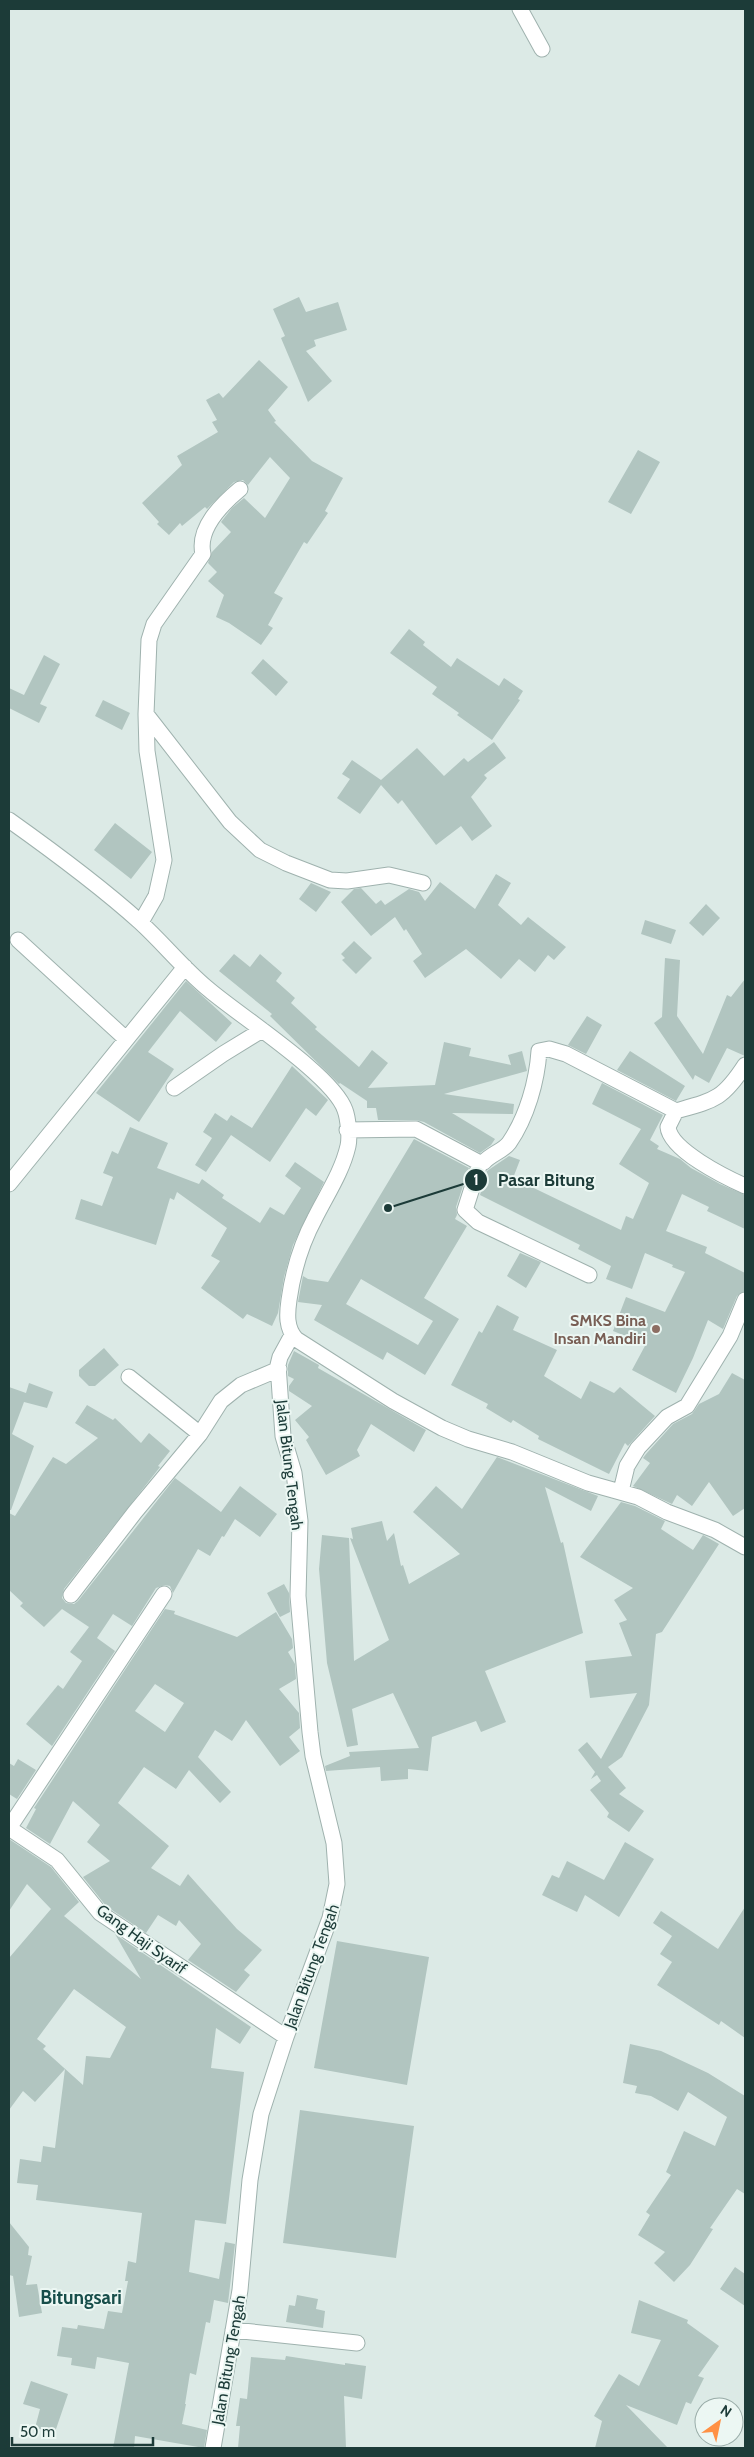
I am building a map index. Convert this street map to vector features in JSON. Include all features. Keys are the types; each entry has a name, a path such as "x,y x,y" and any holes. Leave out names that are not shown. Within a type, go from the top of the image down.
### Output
{"street":[{"path":"520,9 542,48"},
{"path":"141,922 156,896 164,860 147,751 146,714 149,640 154,624 203,554 201,544 212,518 226,500 240,489"},
{"path":"146,714 230,822 260,850 286,863 330,880 347,881 389,875 423,883"},
{"path":"9,820 88,878 141,922 206,988 294,1055 333,1090 344,1108 347,1130 350,1137 342,1166 314,1219 296,1265 288,1313 292,1335 301,1344 442,1428 468,1439 512,1452 588,1483 621,1491 678,1517 715,1530 745,1547"},
{"path":"18,940 126,1039"},
{"path":"10,1179 185,967"},
{"path":"174,1088 262,1030"},
{"path":"347,1130 416,1129 480,1163 508,1144 529,1099 538,1069 539,1051 550,1049 566,1054 676,1111 711,1101 721,1095 732,1085 745,1065"},
{"path":"676,1111 668,1127 672,1139 702,1165 745,1186"},
{"path":"480,1163 465,1210 467,1213 478,1222 589,1275"},
{"path":"621,1491 627,1466 638,1448 662,1422 687,1406 693,1398 734,1330 745,1300"},
{"name":"Jalan Bitung Tengah","path":"213,2448 245,2250 250,2180 263,2106 330,1918 337,1884 334,1843 313,1756 310,1732 298,1596 300,1521 294,1473 283,1436 280,1357 292,1335"},
{"path":"71,1595 135,1512 200,1434 221,1401 232,1391 247,1382 279,1369"},
{"path":"130,1377 200,1434"},
{"path":"9,1828 164,1594"},
{"name":"Gang Haji Syarif","path":"9,1828 57,1860 100,1913 286,2037"},
{"path":"233,2330 357,2343"}],"building":[{"path":"299,297 306,312 338,302 347,330 314,340 316,346 306,351 332,381 308,402 281,338 285,336 273,309"},
{"path":"259,360 288,387 268,410 276,421 274,422 312,461 343,478 325,511 328,513 307,544 304,542 274,593 283,598 268,625 273,628 261,645 229,623 216,617 224,595 208,581 217,572 208,563 212,552 231,532 221,522 232,508 244,498 265,518 290,478 270,457 248,485 243,480 234,482 207,509 205,507 182,526 180,523 169,535 157,524 159,522 142,503 182,465 177,456 218,432 212,422 217,420 206,400 219,393 223,398"},
{"path":"638,450 660,462 631,514 608,502"},
{"path":"409,629 425,642 423,645 451,667 457,658 499,686 504,678 523,691 518,699 520,700 492,740 432,694 437,687 390,653"},
{"path":"44,655 60,664 40,704 47,707 39,723 9,708 9,688 24,695"},
{"path":"263,659 288,682 276,696 251,673"},
{"path":"103,700 130,713 122,730 95,716"},
{"path":"494,742 506,758 484,775 487,778 471,797 492,826 472,841 461,826 436,845 402,800 398,804 381,785 360,814 337,798 350,779 342,774 352,760 381,780 417,748 444,776 464,758 468,762"},
{"path":"115,823 152,852 131,879 94,850"},
{"path":"496,874 511,883 498,905 521,925 528,917 566,947 554,960 548,955 535,972 519,959 501,979 466,949 425,978 413,961 422,954 406,929 404,931 395,917 371,936 341,902 354,889 361,888 376,904 381,900 385,905 409,889 419,892 425,901 440,882 475,909"},
{"path":"311,883 331,892 316,912 299,899"},
{"path":"706,904 720,918 703,936 689,923"},
{"path":"645,920 676,930 671,944 641,934"},
{"path":"354,941 372,958 356,974 342,960 345,958 341,954"},
{"path":"234,954 250,967 260,954 282,973 276,981 295,998 291,1003 317,1027 315,1029 359,1067 372,1050 388,1063 368,1088 435,1085 444,1042 471,1048 469,1056 511,1065 508,1055 522,1051 527,1071 444,1094 514,1104 513,1114 452,1113 495,1139 491,1145 480,1153 424,1122 416,1120 378,1120 376,1108 367,1108 367,1101 339,1084 270,1016 272,1014 219,971"},
{"path":"665,958 680,960 677,1016 703,1054 727,995 731,997 745,979 745,1056 727,1048 709,1083 695,1075 693,1080 654,1023 662,1017"},
{"path":"186,981 232,1023 216,1042 180,1011 148,1052 174,1069 139,1122 96,1093"},
{"path":"587,1016 602,1025 586,1054 568,1045"},
{"path":"630,1051 685,1086 676,1101 617,1070"},
{"path":"292,1066 328,1100 316,1116 306,1108 270,1162 231,1135 206,1172 195,1165 212,1138 203,1132 215,1113 227,1121 231,1115 252,1128"},
{"path":"602,1083 663,1115 650,1140 659,1146 657,1149 680,1159 691,1168 720,1184 745,1195 745,1229 707,1211 709,1207 682,1194 666,1231 707,1247 705,1253 745,1273 745,1291 737,1296 723,1329 708,1320 693,1358 676,1393 632,1370 646,1344 613,1331 626,1297 665,1312 685,1272 645,1253 632,1289 606,1279 611,1266 578,1249 580,1245 480,1195 487,1171 509,1156 520,1160 513,1178 621,1230 626,1216 633,1219 649,1183 619,1164 641,1129 592,1104"},
{"path":"130,1127 168,1143 157,1168 199,1184 202,1179 224,1195 222,1198 260,1223 270,1207 284,1215 301,1188 285,1176 295,1162 324,1182 293,1245 284,1277 278,1313 272,1326 247,1314 243,1319 201,1288 220,1261 211,1256 227,1228 177,1192 174,1200 170,1198 156,1245 75,1219 81,1199 102,1206 113,1177 103,1173 112,1151 118,1154"},
{"path":"414,1139 469,1168 456,1207 457,1215 455,1219 467,1226 424,1298 459,1319 425,1375 387,1352 383,1360 314,1320 322,1305 298,1302 303,1276 308,1279 328,1282","holes":["361,1279 433,1321 418,1345 346,1304"]},
{"path":"520,1253 541,1262 526,1288 507,1276"},
{"path":"497,1305 519,1317 513,1330 557,1350 544,1376 581,1399 590,1381 614,1393 620,1387 655,1416 628,1446 625,1443 609,1474 538,1439 539,1436 513,1420 511,1423 486,1408 488,1404 451,1385 479,1331 482,1333"},
{"path":"104,1348 119,1365 95,1386 89,1386 79,1376 79,1370"},
{"path":"294,1351 319,1365 318,1368 426,1430 414,1452 371,1424 357,1450 360,1456 326,1475 306,1440 309,1437 295,1420 312,1406 289,1391 289,1386 294,1379 288,1376 288,1365"},
{"path":"732,1373 745,1380 745,1508 733,1516 709,1482 692,1506 677,1495 672,1504 633,1486 650,1463 643,1458 646,1454 673,1424 692,1414 699,1404 719,1394"},
{"path":"29,1383 53,1392 47,1408 24,1402 12,1434 34,1446 11,1510 9,1510 9,1387 26,1393"},
{"path":"87,1405 113,1420 115,1418 141,1443 149,1433 170,1451 158,1466 160,1467 64,1589 62,1598 66,1603 74,1604 78,1601 175,1478 221,1512 240,1486 277,1514 260,1537 235,1519 210,1556 198,1549 173,1593 170,1586 165,1585 156,1588 132,1626 113,1614 97,1638 115,1651 52,1746 26,1724 58,1685 63,1689 82,1661 70,1652 89,1627 62,1609 44,1627 20,1606 23,1603 9,1590 9,1513 15,1516 53,1457 66,1464 98,1438 75,1423"},
{"path":"497,1457 598,1496 591,1511 545,1487 561,1543 563,1542 583,1633 485,1671 506,1722 481,1732 476,1721 432,1737 428,1771 408,1769 408,1779 381,1781 380,1767 326,1771 325,1766 350,1756 349,1752 419,1748 393,1693 352,1709 358,1745 347,1747 327,1663 319,1569 322,1535 349,1538 354,1661 389,1640 350,1538 353,1539 351,1528 382,1521 387,1541 394,1533 401,1566 403,1565 409,1584 460,1554 413,1512 436,1486 462,1509"},
{"path":"621,1502 635,1506 665,1521 661,1529 693,1550 703,1535 719,1544 662,1632 656,1634 649,1705 622,1757 608,1767 626,1788 619,1794 644,1811 629,1832 607,1817 609,1813 590,1790 601,1781 597,1775 591,1779 595,1772 578,1750 587,1742 601,1759 637,1693 590,1698 585,1661 632,1656 619,1623 627,1620 614,1600 633,1588 580,1557"},
{"path":"284,1584 289,1593 290,1612 280,1617 267,1593"},
{"path":"165,1609 175,1611 174,1614 237,1637 276,1612 292,1639 293,1648 288,1652 295,1664 296,1679 279,1689 299,1713 300,1728 289,1737 300,1751 280,1766 246,1720 232,1741 215,1730 198,1757 231,1792 220,1803 189,1770 176,1789 144,1767 118,1803 169,1846 151,1868 180,1886 188,1874 237,1929 262,1950 244,1970 250,1975 236,1992 188,1960 201,1944 179,1920 176,1926 158,1915 146,1933 106,1906 83,1877 110,1861 87,1842 100,1825 73,1801 50,1844 26,1828 36,1809 34,1808","holes":["155,1684 184,1703 165,1732 135,1711"]},
{"path":"18,1759 36,1770 17,1799 9,1794 9,1763 14,1766"},
{"path":"9,1839 51,1867 79,1902 64,1916 141,1979 115,1934 251,2027 240,2044 216,2028 211,2068 244,2072 226,2224 195,2220 189,2272 219,2279 225,2242 235,2244 228,2303 214,2300 210,2323 206,2322 196,2375 190,2373 185,2404 182,2424 207,2430 204,2448 135,2436 134,2448 113,2448 129,2363 97,2357 95,2369 71,2365 72,2358 57,2356 62,2327 77,2329 78,2325 104,2329 108,2311 122,2313 128,2281 125,2281 128,2261 136,2263 142,2213 36,2200 38,2185 17,2183 20,2159 41,2162 43,2146 55,2148 65,2069 35,2102 23,2091 9,2110 9,1958 51,1909 27,1884 9,1911","holes":["74,1989 126,2027 110,2058 86,2056 83,2085 43,2049 46,2046 37,2039"]},
{"path":"625,1842 654,1859 619,1917 585,1895 577,1912 542,1895 552,1875 559,1878 567,1861 604,1880"},
{"path":"745,1907 745,2038 721,2021 719,2025 657,1985 672,1962 660,1954 672,1936 653,1923 661,1911 718,1949"},
{"path":"337,1941 429,1957 407,2085 314,2068"},
{"path":"630,2044 661,2051 708,2073 745,2096 745,2194 737,2189 710,2228 713,2229 690,2265 674,2282 654,2263 665,2252 638,2235 650,2215 646,2212 671,2175 666,2172 684,2131 715,2146 727,2117 688,2092 678,2111 651,2096 635,2093 637,2086 623,2083"},
{"path":"300,2110 414,2126 396,2258 283,2243"},
{"path":"9,2222 29,2247 28,2255 32,2256 26,2285 37,2284 42,2313 19,2317 13,2276 9,2275"},
{"path":"735,2267 745,2274 745,2306 720,2289"},
{"path":"297,2295 318,2299 316,2309 325,2311 323,2328 286,2322 289,2305 295,2306"},
{"path":"639,2300 688,2320 687,2323 719,2346 698,2376 704,2378 691,2404 686,2402 677,2425 626,2405 668,2448 595,2448 602,2421 594,2416 619,2374 639,2386 661,2340 631,2333"},
{"path":"286,2356 345,2365 345,2363 366,2366 362,2399 344,2396 346,2448 238,2448 240,2426 236,2426 240,2398 247,2399 251,2357 285,2360"},
{"path":"31,2381 68,2394 55,2432 35,2428 40,2409 23,2404"}],"place":[{"name":"Pasar Bitung","path":"388,1208"},
{"name":"SMKS Bina Insan Mandiri","path":"656,1329"}],"district":[{"name":"Bitungsari","path":"81,2297"}]}
